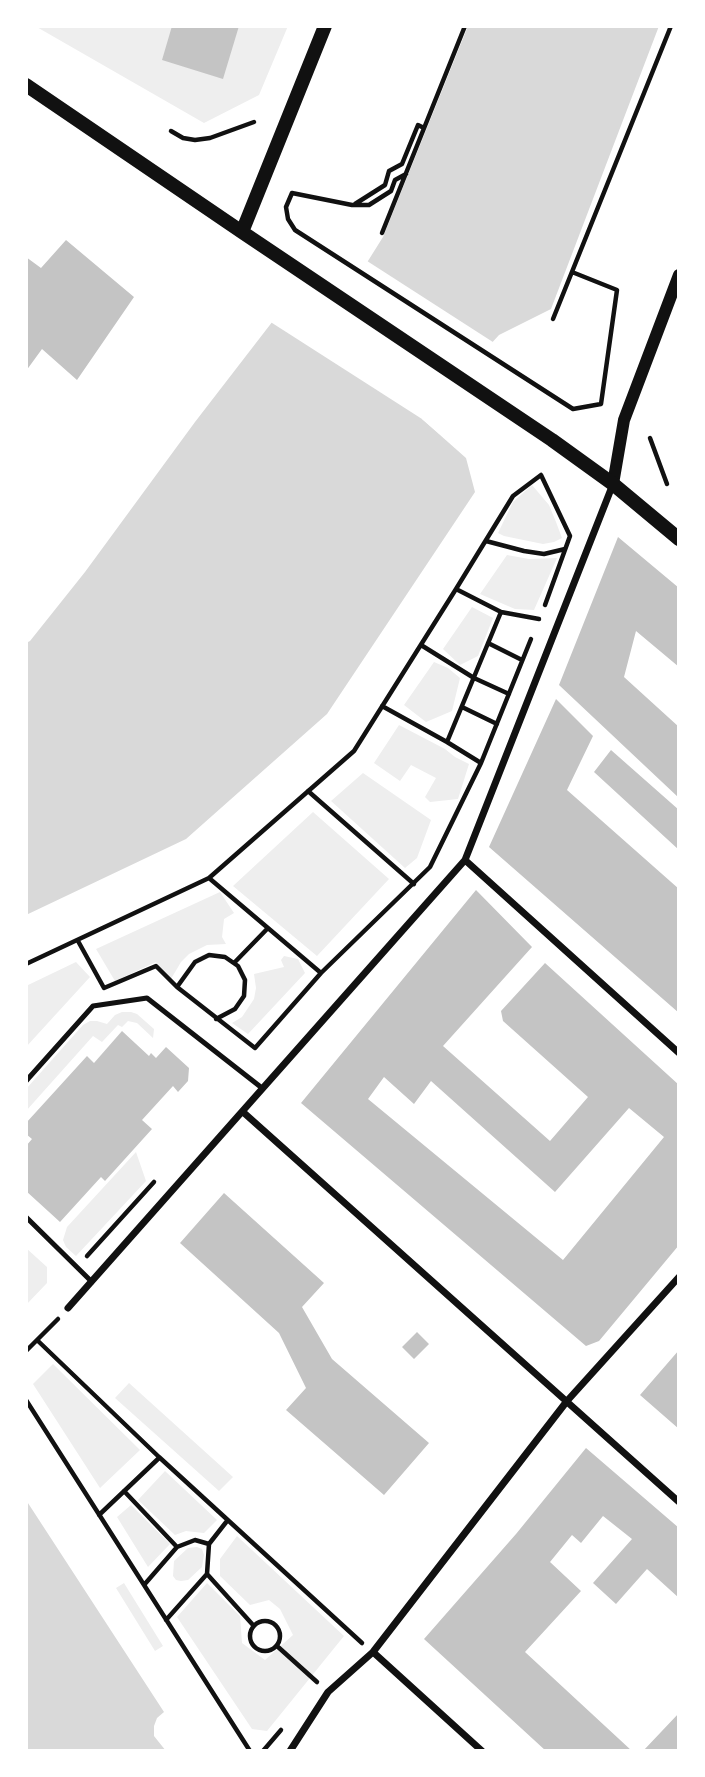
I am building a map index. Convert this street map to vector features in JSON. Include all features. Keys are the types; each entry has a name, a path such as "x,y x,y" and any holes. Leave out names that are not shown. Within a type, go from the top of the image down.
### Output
{"main road":[{"path":"242,232 325,26"},
{"path":"26,85 552,440 613,484 679,539"}],"street":[{"path":"68,1308 465,860 613,484 624,420 679,275"},
{"path":"465,860 679,1053"},
{"path":"243,1112 679,1502"},
{"path":"290,1751 328,1692 373,1652 567,1401 679,1276"},
{"path":"373,1652 482,1751"}],"lane":[{"path":"26,1081 93,1006 147,998 262,1088"},
{"path":"26,1217 92,1282"}],"path":[{"path":"382,233 465,26"},
{"path":"553,320 671,26"},
{"path":"171,131 183,138 195,140 210,138 254,122"},
{"path":"352,205 385,185 389,171 402,164 418,125 425,128"},
{"path":"406,174 395,180 391,191 369,205 352,205 292,193 286,207 288,219 295,229 573,409 601,404 617,290 572,272"},
{"path":"650,438 667,484"},
{"path":"26,964 209,878 354,751 513,496 541,475 570,536 481,763 430,867 321,973 255,1048 215,1019 156,966 104,988 78,940"},
{"path":"486,541 544,554 566,549"},
{"path":"456,589 501,612 539,619"},
{"path":"447,742 501,612"},
{"path":"488,643 522,660"},
{"path":"421,645 474,678 509,694"},
{"path":"382,706 481,763"},
{"path":"461,707 496,724"},
{"path":"308,791 414,884"},
{"path":"209,878 321,973"},
{"path":"234,963 268,928"},
{"path":"177,987 195,962 209,955 225,957 238,965 245,980 244,996 235,1009 215,1019"},
{"path":"77,1267 158,1177"},
{"path":"26,1351 68,1308"},
{"path":"37,1340 227,1521 358,1640"},
{"path":"26,1400 250,1751"},
{"path":"99,1515 159,1457"},
{"path":"124,1491 177,1547"},
{"path":"166,1620 208,1574 209,1544 227,1521"},
{"path":"144,1585 177,1547 195,1540 209,1544"},
{"path":"208,1574 253,1625"},
{"path":"267,1620 276,1625 280,1633 276,1645 265,1651 256,1648 250,1639 253,1625 267,1620"},
{"path":"276,1645 320,1685"}],"shaded area":[{"path":"35,26 288,26 259,95 204,123"},
{"path":"468,26 659,26 551,309 499,335 422,419 466,458 475,492 327,714 186,839 26,915 26,643 85,572 195,422 303,282 341,304 383,237"},
{"path":"532,485 549,505 556,522 562,538 554,542 543,544 498,533 513,502"},
{"path":"507,555 529,559 557,558 534,610 515,609 480,594"},
{"path":"472,607 493,618 478,656 460,665 443,649"},
{"path":"434,662 448,668 460,678 452,711 426,722 404,705"},
{"path":"399,725 469,764 458,799 430,802 425,797 436,778 411,765 400,781 374,763"},
{"path":"363,773 431,820 417,858 405,868 331,801"},
{"path":"313,812 389,879 317,956 233,886"},
{"path":"220,892 234,913 224,919 222,937 226,944 207,945 189,954 171,979 156,962 115,981 96,949"},
{"path":"284,956 298,959 305,973 248,1034 232,1023 242,1017 254,999 254,974 284,967 281,960"},
{"path":"76,962 90,977 26,1047 26,986"},
{"path":"122,1012 137,1014 154,1029 153,1038 137,1023 128,1021 122,1027 118,1025 102,1042 93,1036 26,1111 26,1089 83,1025 90,1021 107,1024"},
{"path":"136,1152 146,1181 76,1256 63,1240 67,1227"},
{"path":"26,1248 47,1267 47,1283 26,1305"},
{"path":"53,1364 140,1450 100,1488 33,1384"},
{"path":"129,1383 233,1477 219,1491 115,1398"},
{"path":"165,1471 217,1520 204,1533 186,1531 175,1535 138,1500"},
{"path":"26,1500 164,1712 157,1718 154,1736 166,1751 26,1751"},
{"path":"131,1505 170,1544 148,1567 117,1517"},
{"path":"237,1536 344,1636 267,1731 252,1729 177,1617 207,1583 240,1616 242,1643 265,1660 293,1635 280,1609 269,1600 250,1605 220,1576 220,1559"},
{"path":"188,1548 202,1549 204,1555 202,1567 188,1580 176,1580 173,1576 174,1561"},
{"path":"124,1583 163,1646 155,1651 116,1588"}],"pier":[{"path":"364,259 496,344 427,419 468,455 470,460 422,419 269,321 301,279 339,300"}],"building":[{"path":"172,26 239,26 223,79 162,60"},
{"path":"66,240 134,297 77,380 42,349 26,371 26,257 41,268"},
{"path":"618,537 679,588 679,667 636,631 624,677 679,727 679,798 559,685"},
{"path":"556,699 593,736 567,790 679,889 679,1013 489,847"},
{"path":"611,750 679,810 679,850 594,772"},
{"path":"476,890 532,947 443,1046 550,1141 588,1097 503,1021 501,1011 545,963 679,1085 679,1245 599,1341 586,1346 301,1103","holes":["384,1077 414,1104 431,1081 555,1192 629,1108 664,1137 563,1260 368,1099"]},
{"path":"122,1031 149,1056 151,1053 156,1058 166,1047 189,1068 188,1081 178,1092 173,1086 142,1120 152,1129 105,1181 101,1177 60,1222 26,1191 26,1146 32,1139 26,1134 26,1123 87,1056 94,1063"},
{"path":"224,1193 324,1283 302,1307 332,1359 429,1443 384,1495 286,1410 306,1388 279,1333 180,1243"},
{"path":"417,1332 429,1344 414,1359 402,1347"},
{"path":"679,1350 679,1429 640,1395"},
{"path":"586,1448 679,1528 679,1598 647,1569 616,1604 593,1583 632,1539 603,1516 581,1543 572,1535 550,1562 581,1591 525,1652 632,1751 546,1751 424,1639 516,1534"},
{"path":"679,1713 679,1751 643,1751"}]}
